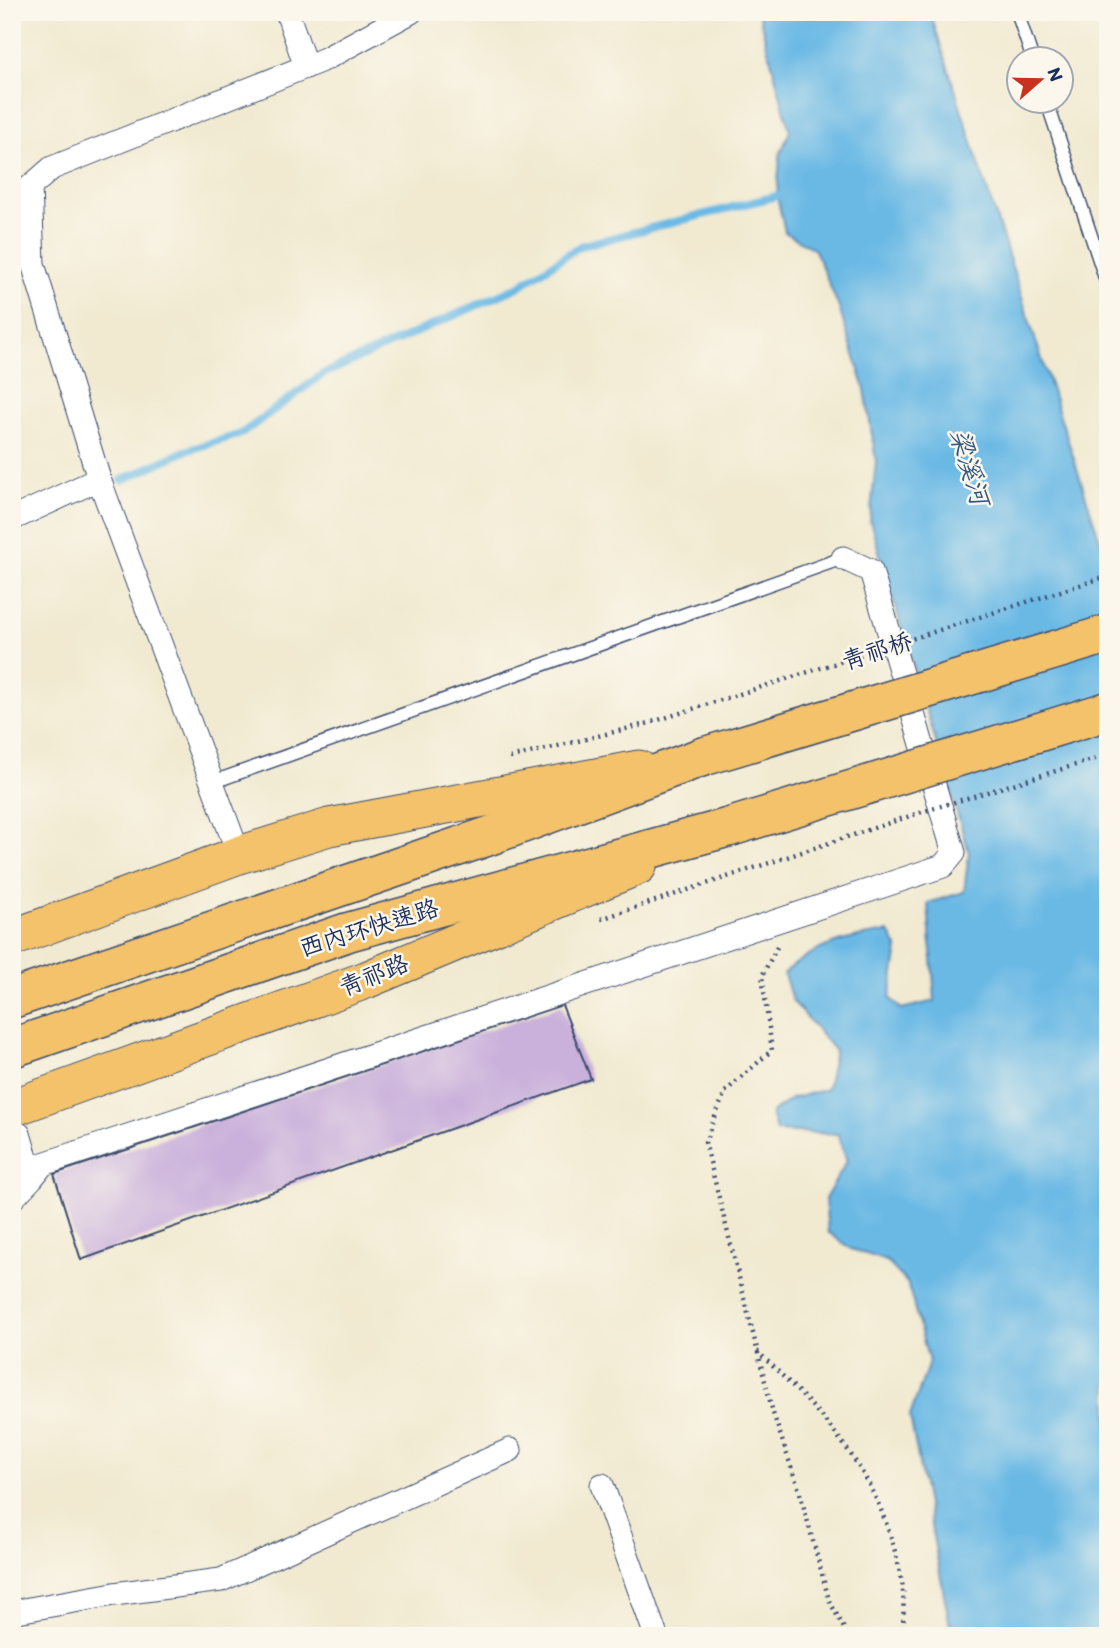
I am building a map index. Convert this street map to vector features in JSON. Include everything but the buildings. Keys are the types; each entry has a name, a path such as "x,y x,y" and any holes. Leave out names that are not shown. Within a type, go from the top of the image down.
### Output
{"highway":[{"name":"青祁桥","path":"702,757 1108,634"},
{"path":"730,827 1108,711"},
{"name":"西内环快速路","path":"12,999 489,836 702,757"},
{"name":"西内环快速路","path":"12,1048 348,932 730,827"}],"main road":[{"path":"12,938 239,855 329,827 702,757"},
{"name":"青祁路","path":"15,1121 366,980 730,827"}],"street":[{"path":"287,12 306,67"},
{"path":"239,855 99,479 33,264 30,187 52,168 306,67 411,12"},
{"path":"12,519 99,479"},
{"path":"12,1199 43,1164 943,866 954,853 871,571 843,558"},
{"path":"15,1121 32,1178"},
{"path":"12,1612 114,1594 221,1580 510,1450"},
{"path":"603,1485 656,1636"}],"lane":[{"path":"1017,12 1028,46"},
{"path":"1051,116 1108,287"},
{"path":"213,782 843,558"}],"path":[{"name":"青祁桥","path":"646,724 1108,576"},
{"path":"694,888 925,810 1108,755"},
{"path":"793,915 762,976 772,1050 725,1092 705,1142 757,1350 829,1600 848,1636"},
{"path":"757,1350 810,1402 855,1456 882,1510 902,1579 904,1636"}],"water":[{"name":"梁溪河","path":"758,12 930,12 1108,565 1108,1636 952,1636 910,1416 929,1362 908,1284 887,1261 851,1249 828,1232 825,1199 847,1161 838,1134 776,1131 771,1113 791,1099 827,1089 835,1051 792,1000 784,974 819,949 889,932 898,949 890,998 901,1009 935,1001 928,903 964,892 969,853 870,521 876,461 865,389 838,305 815,250 785,232 777,196 780,155 790,131"}],"waterway":[{"path":"122,480 185,451 241,434 323,374 518,287 580,246 777,196"}]}
